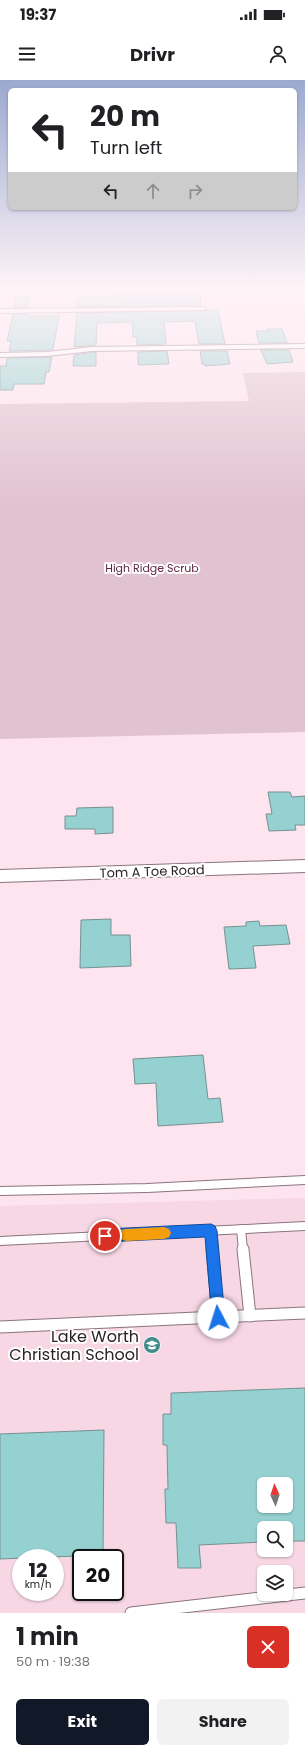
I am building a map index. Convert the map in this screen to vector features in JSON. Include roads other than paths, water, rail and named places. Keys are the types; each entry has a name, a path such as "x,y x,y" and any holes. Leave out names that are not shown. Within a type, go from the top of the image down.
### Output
{"street":[{"name":"Tom A Toe Road","path":"0,876 305,866"}],"lane":[{"path":"0,1192 147,1188 305,1180"},
{"path":"0,1241 305,1226"},
{"path":"241,1229 250,1316"},
{"path":"211,1231 218,1318"},
{"path":"0,1327 305,1313"},
{"path":"131,1613 305,1593"}],"place":[{"name":"Lake Worth Christian School","path":"152,1345"}],"park label":[{"name":"High Ridge Scrub","path":"152,568"}]}
